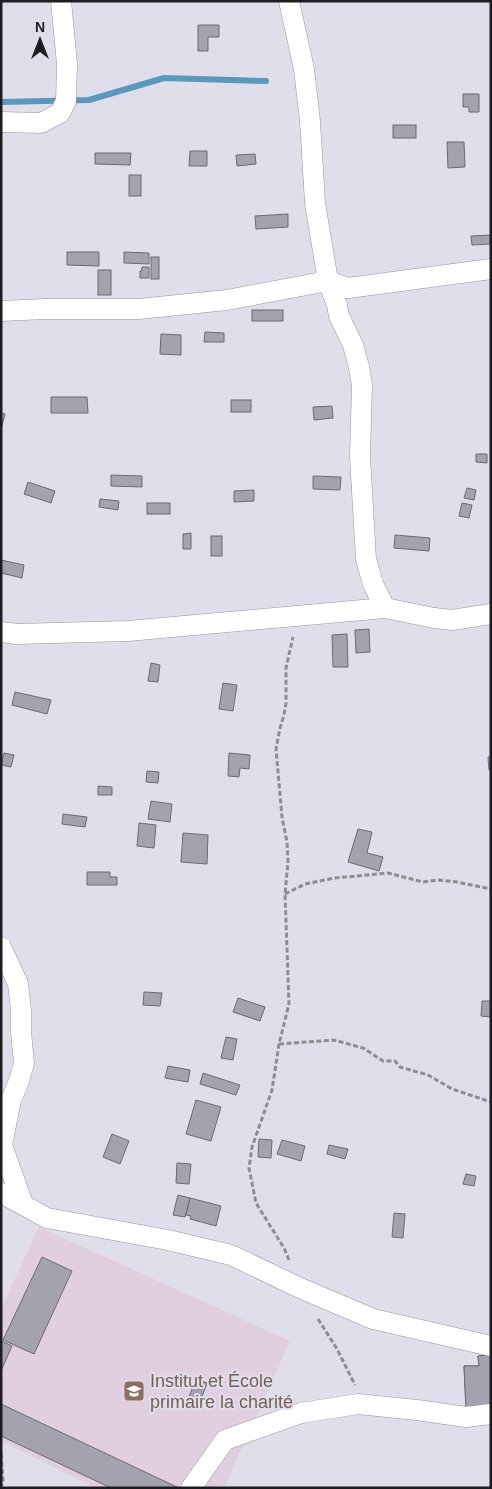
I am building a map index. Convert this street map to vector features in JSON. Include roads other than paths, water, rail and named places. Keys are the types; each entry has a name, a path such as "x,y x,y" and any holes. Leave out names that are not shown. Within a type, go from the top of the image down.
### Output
{"street":[{"path":"1,122 41,122 60,113 66,101 67,64 61,1"},
{"path":"289,1 304,69 310,122 315,203 328,281 339,316 353,345 362,385 360,457 366,558 373,584 385,608"},
{"path":"1,310 139,309 227,300 328,281 348,288 491,269"},
{"path":"1,632 27,634 128,631 385,608 452,620 491,614"},
{"path":"1,947 18,984 24,1063 19,1081 10,1100 2,1145 23,1204"},
{"path":"1,1193 47,1218 168,1240 231,1255 300,1288 373,1319 491,1346"},
{"path":"191,1488 225,1440 301,1413 358,1404 466,1417 491,1414"}],"waterway":[{"path":"1,102 89,100 164,78 266,81"}],"place":[{"name":"Institut et École primaire la charité","path":"134,1391"}]}
